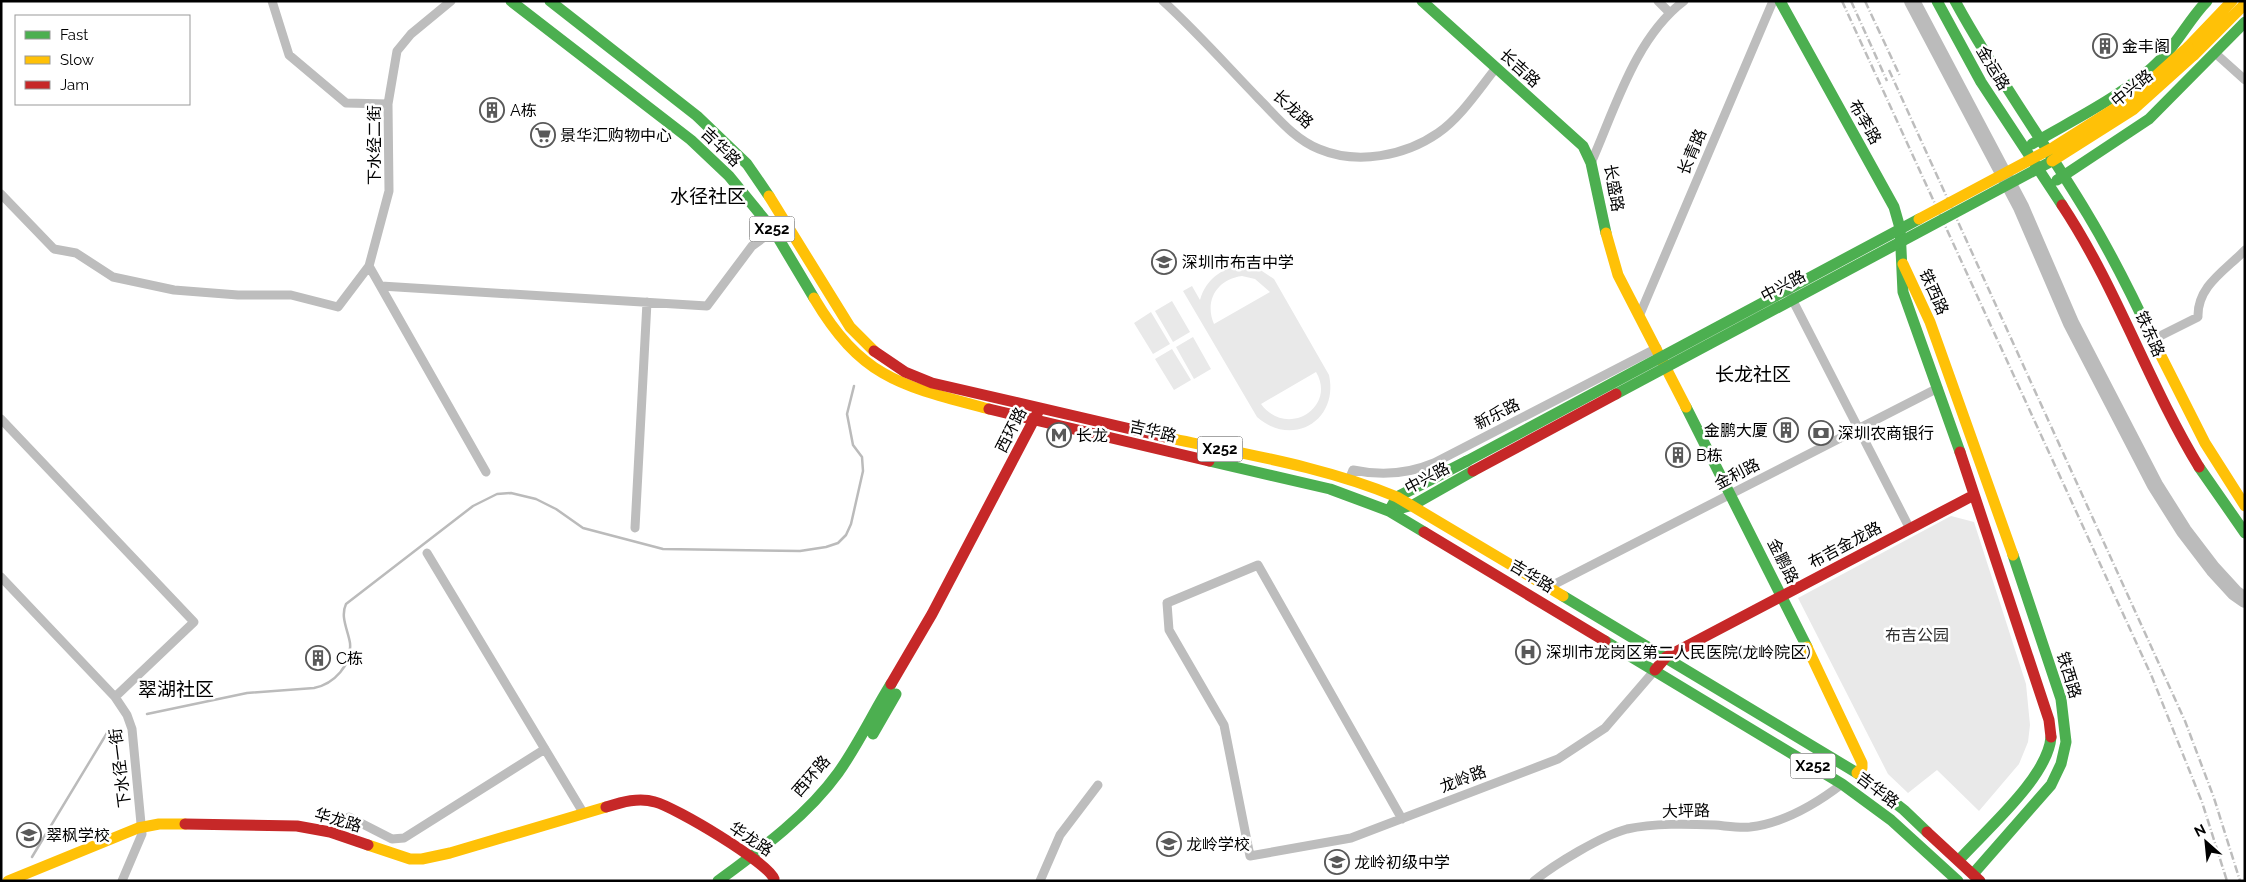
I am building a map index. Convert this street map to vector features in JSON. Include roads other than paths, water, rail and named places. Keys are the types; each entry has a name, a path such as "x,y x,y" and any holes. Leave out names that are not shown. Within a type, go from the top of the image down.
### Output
{"main road":[{"name":"吉华路","path":"511,1 691,140 729,176 774,231 830,325 855,354 880,373 922,391 1036,421 1330,490 1389,511 1842,784 1891,820 1958,881"},
{"name":"吉华路","path":"550,1 698,116 747,164 850,327 879,356 905,372 932,383 1040,409 1312,469 1398,497 1857,773 1904,810 1977,877"},
{"name":"长吉路","path":"1422,1 1583,146 1591,163"},
{"name":"布李路","path":"1780,1 1890,198 1898,218 1903,264"},
{"name":"金运路","path":"1937,1 1981,82 2026,148"},
{"name":"金运路","path":"1955,1 1995,74 2039,140"},
{"path":"2026,148 2105,100 2147,71 2172,46 2194,15 2207,1"},
{"name":"中兴路","path":"2191,51 2232,1"},
{"name":"中兴路","path":"1389,511 1398,497 1470,466 2072,150 2134,109 2191,51 2245,4"},
{"path":"2050,184 2125,137 2149,119 2245,22"},
{"name":"铁东路","path":"2039,140 2107,247 2195,429 2245,506"},
{"name":"铁东路","path":"2026,148 2079,230 2107,281 2181,437 2211,486 2245,533"},
{"name":"长盛路","path":"1591,163 1604,229 1618,275 1661,356"},
{"name":"铁西路","path":"1903,264 1901,276 1903,292 1945,408 2046,709 2052,743 2048,758 2040,772 1959,860"},
{"name":"铁西路","path":"1903,264 1920,298 1960,402 2018,568 2065,719 2066,736 2062,763 2051,785 1977,877"},
{"name":"金鹏路","path":"1661,356 1783,597 1862,763 1862,768 1857,773"},
{"path":"1945,408 1960,402"},
{"name":"西环路","path":"728,881 821,794 838,773 932,614 1036,421 1040,409"},
{"name":"中兴路","path":"1389,511 1413,506 1470,466"},
{"name":"布吉金龙路","path":"1655,670 1666,657 1974,495"},
{"name":"华龙路","path":"27,881 159,824 297,826 325,831 399,857 422,859 450,853 623,802 657,802 674,809 749,862 765,877 775,880"},
{"name":"华龙路","path":"9,881 142,831 295,832 328,838 397,865 421,867 452,860 625,809 644,808 659,810 669,815 749,862"},
{"name":"西环路","path":"718,881 749,862"}],"street":[{"path":"272,1 289,55 346,103 388,104"},
{"name":"下水经二街","path":"1,194 54,249 76,253 114,277 174,290 238,295 291,295 338,307 369,266 389,191 388,104 397,51 411,34 451,1"},
{"name":"长龙路","path":"1163,1 1292,133 1319,149 1349,157 1374,156 1405,150 1439,132 1456,116 1496,68"},
{"path":"1658,1 1669,12"},
{"name":"长盛路","path":"1591,163 1641,50 1669,12 1684,1"},
{"name":"长青路","path":"1640,314 1773,1"},
{"path":"2215,53 2245,80"},
{"path":"381,286 707,306 752,246 786,223"},
{"path":"1661,356 1791,297 1900,236"},
{"path":"1661,356 1900,236"},
{"path":"2152,340 2198,317 2198,307 2203,292 2245,250"},
{"path":"369,266 486,472"},
{"path":"1791,297 1910,529"},
{"path":"635,528 647,302"},
{"name":"新乐路","path":"1349,480 1352,470 1370,473 1400,473 1421,469 1434,464 1661,356"},
{"name":"金利路","path":"1549,587 1938,388"},
{"path":"1,418 194,622 115,697"},
{"path":"427,552 584,814"},
{"name":"龙岭路","path":"1402,819 1258,565 1167,602 1169,630 1224,725 1250,856 1351,838 1402,819 1558,759 1605,728 1655,670"},
{"name":"下水径一街","path":"1,577 115,697 127,715 132,729 142,831 122,881"},
{"path":"349,817 392,839 404,838 545,749"},
{"name":"大坪路","path":"1534,881 1547,870 1626,830 1644,827 1713,825 1749,827 1773,822 1806,808 1842,784"},
{"path":"1040,881 1060,835 1098,785"}],"waterway":[{"path":"1912,1 2021,207 2071,323 2155,485 2184,531 2213,569 2235,593 2245,600"},
{"path":"147,714 247,693 314,688 335,678 345,666 350,651 344,619 346,604 473,506 497,494 511,493 536,499 556,509 583,528 663,549 800,551 838,543 846,535 851,524 863,471 862,457 853,445 847,414 854,386"},
{"path":"32,857 107,733"}],"railway":[{"path":"1842,1 2152,677 2202,802 2227,881"},
{"path":"1851,1 1887,81"},
{"path":"1865,1 1900,76"},
{"path":"1889,70 2185,721 2214,798 2240,881"}],"place":[{"name":"金丰阁","path":"2105,46"},
{"name":"A栋","path":"492,110"},
{"name":"景华汇购物中心","path":"543,135"},
{"name":"深圳市布吉中学","path":"1164,262"},
{"name":"金鹏大厦","path":"1786,430"},
{"name":"深圳农商银行","path":"1821,433"},
{"name":"长龙","path":"1059,435"},
{"name":"B栋","path":"1678,455"},
{"name":"深圳市龙岗区第二人民医院(龙岭院区)","path":"1528,652"},
{"name":"C栋","path":"318,658"},
{"name":"翠枫学校","path":"29,835"},
{"name":"龙岭学校","path":"1169,844"},
{"name":"龙岭初级中学","path":"1337,862"}],"district":[{"name":"水径社区","path":"708,196"},
{"name":"长龙社区","path":"1753,374"},
{"name":"翠湖社区","path":"176,689"}],"park label":[{"name":"布吉公园","path":"1917,635"}]}
